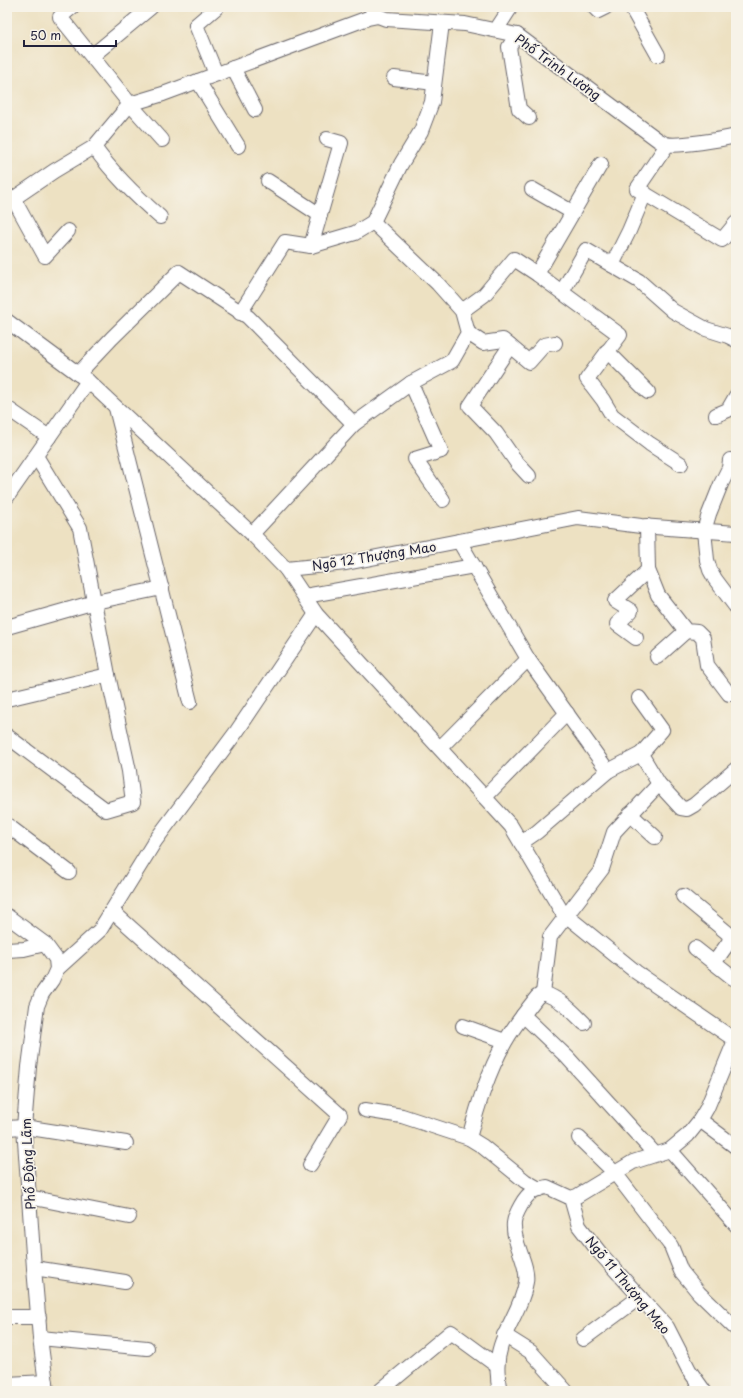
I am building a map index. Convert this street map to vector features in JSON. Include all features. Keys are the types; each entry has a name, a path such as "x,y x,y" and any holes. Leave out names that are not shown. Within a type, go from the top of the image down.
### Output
{"street":[{"path":"72,7 56,12 130,104 162,140"},
{"path":"92,56 152,7"},
{"path":"216,74 196,25 217,7"},
{"path":"496,30 511,7"},
{"path":"594,7 598,11 606,7"},
{"path":"631,7 658,55"},
{"name":"Phố Trinh Lương","path":"130,104 163,94 382,12 442,23 465,24 517,35 632,122 658,140 667,144"},
{"path":"240,313 285,242 311,246 355,233 373,222 401,164 421,131 432,102 442,23"},
{"path":"517,35 509,47 519,109 529,118"},
{"path":"234,68 255,110"},
{"path":"394,78 434,83"},
{"path":"198,81 238,146"},
{"path":"68,231 45,256 10,200 94,147 130,104"},
{"path":"736,136 704,141 667,144 637,189 722,240 736,223"},
{"path":"311,246 341,143 327,139"},
{"path":"94,147 106,164 127,188 160,217"},
{"path":"537,274 601,164"},
{"path":"268,181 320,215"},
{"path":"532,189 572,212"},
{"path":"612,265 629,231 645,193"},
{"path":"373,222 438,284 462,311 468,333 483,343 503,340 529,362 544,346 555,343"},
{"path":"562,292 586,250 639,281 673,311 706,329 736,340"},
{"path":"462,311 484,295 514,259 537,274 620,335 587,379 612,415 650,444 681,464"},
{"path":"8,493 49,437 83,378 112,338 179,272 248,317 354,424"},
{"path":"7,321 83,378 252,534 286,569 316,614 511,826 562,912 636,972 736,1039 707,1108 700,1120 678,1144 670,1150 633,1162 577,1196 571,1198 547,1187 531,1192 522,1202 514,1222 516,1242 524,1265 526,1281 520,1301 504,1335 496,1365 499,1388 501,1391"},
{"path":"252,534 354,424 411,383 452,361 468,333"},
{"path":"510,346 470,406 496,433 529,476"},
{"path":"607,352 648,392"},
{"path":"411,383 441,451 415,459 443,500"},
{"path":"716,415 728,410 736,396"},
{"path":"7,408 49,437"},
{"path":"116,408 190,702"},
{"path":"7,736 106,810 133,802 130,771 108,675 80,528 36,456"},
{"path":"730,460 729,468 714,501 704,531 707,560 710,570 736,607"},
{"name":"Ngõ 12 Thượng Mao","path":"286,569 346,563 578,518 647,526 736,533"},
{"path":"647,526 648,570 658,595 686,631 697,632 704,638 707,665 729,694 736,694"},
{"path":"459,541 528,659 608,772"},
{"path":"305,596 474,566"},
{"path":"636,638 617,624 631,611 615,601 648,570"},
{"path":"7,627 94,602 162,588"},
{"name":"Phố Động Lãm","path":"46,1387 38,1317 24,1127 29,1067 37,1006 42,994 52,980 57,969 100,930 155,841 237,731 316,614"},
{"path":"657,658 686,631"},
{"path":"440,748 528,659"},
{"path":"7,699 108,675"},
{"path":"521,843 537,832 608,772 641,754 662,730 639,698"},
{"path":"485,797 567,713"},
{"path":"641,754 659,784 681,808 687,809 694,805 736,769"},
{"path":"469,1138 490,1071 505,1041 523,1015 543,993 549,940 552,934 602,869 612,836 630,814 659,784"},
{"path":"630,814 654,837"},
{"path":"7,825 69,872"},
{"path":"683,896 730,935 729,942 714,963"},
{"path":"112,912 340,1115 310,1165"},
{"path":"7,916 45,944 56,959 57,969"},
{"path":"7,950 24,949 45,944"},
{"path":"695,948 733,978 736,978"},
{"path":"543,993 554,996 584,1023"},
{"path":"523,1015 567,1057 655,1154"},
{"path":"463,1026 505,1041"},
{"path":"365,1110 402,1116 469,1138 539,1189"},
{"path":"700,1120 736,1148"},
{"path":"7,1128 24,1127 126,1143"},
{"path":"579,1138 615,1173 670,1246 681,1271 699,1293 734,1327"},
{"path":"670,1150 736,1225"},
{"path":"29,1197 129,1217"},
{"name":"Ngõ 11 Thượng Mạo","path":"571,1198 579,1226 600,1253 667,1327 689,1370 704,1391"},
{"path":"34,1268 124,1282"},
{"path":"583,1339 640,1297"},
{"path":"7,1317 38,1317"},
{"path":"380,1391 451,1332 496,1365"},
{"path":"504,1335 531,1352 566,1391"},
{"path":"40,1338 146,1348"},
{"path":"7,1384 46,1387"}]}
